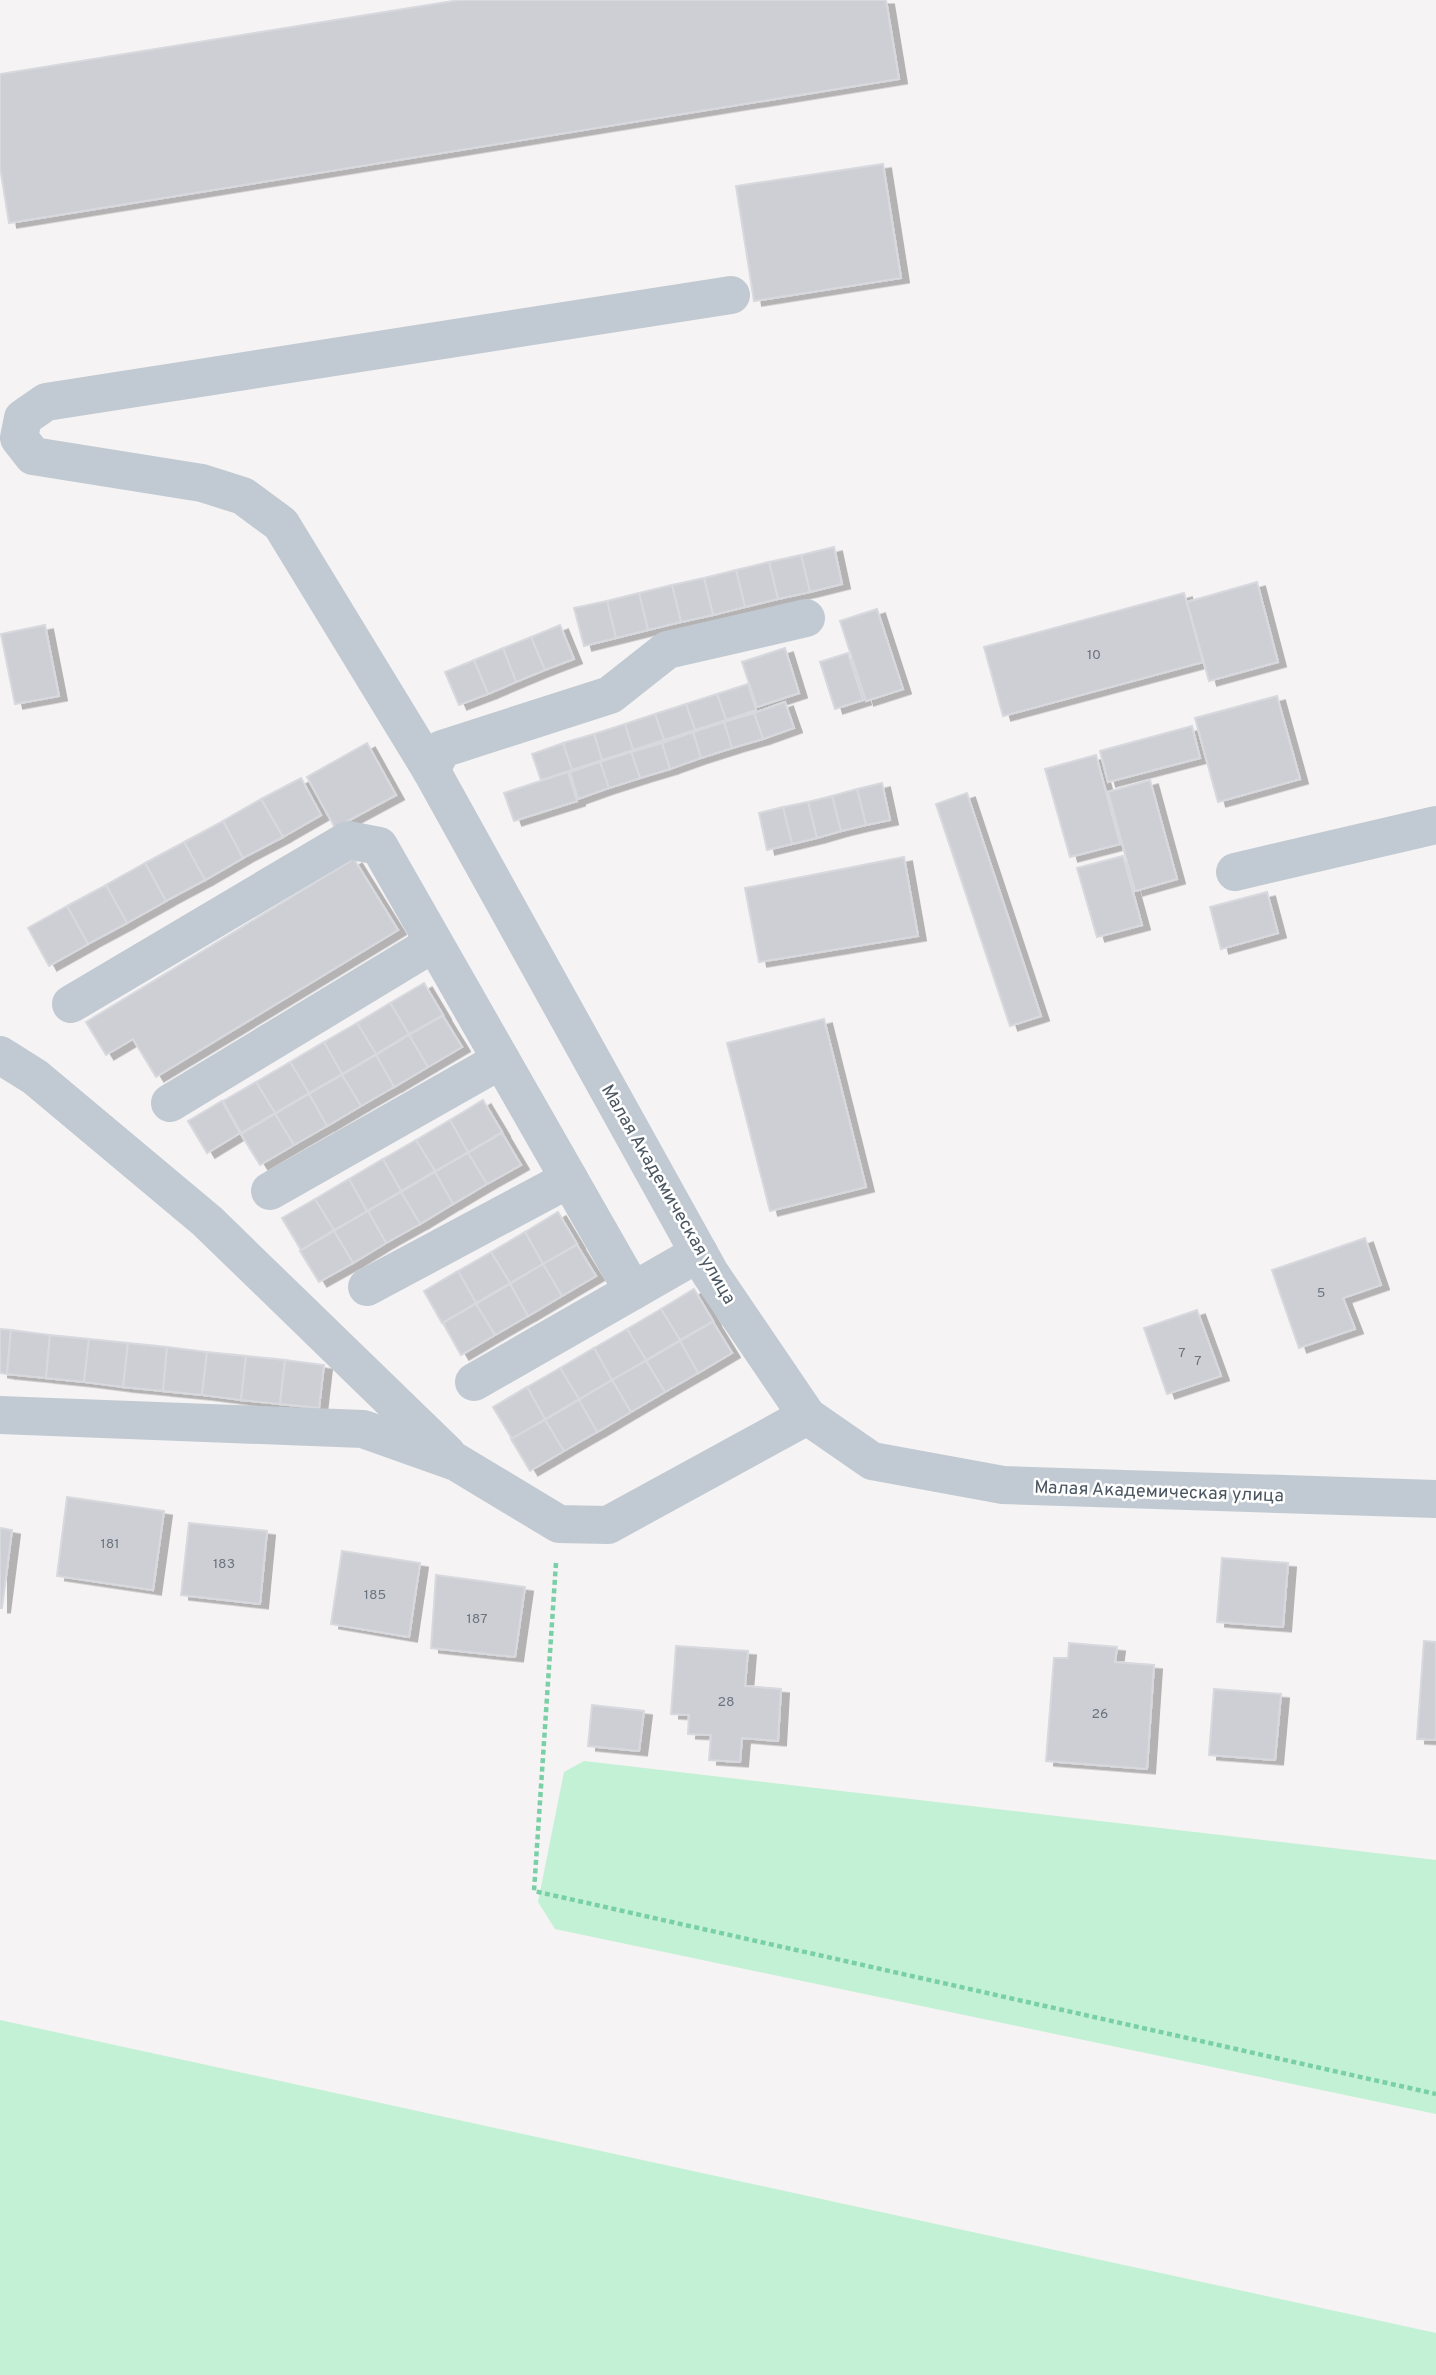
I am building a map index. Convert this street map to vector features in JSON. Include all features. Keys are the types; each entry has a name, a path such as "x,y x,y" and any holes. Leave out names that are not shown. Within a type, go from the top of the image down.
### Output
{"street":[{"name":"Малая Академическая улица","path":"731,295 46,402 23,418 19,438 33,457 202,483 243,496 281,524 431,770 699,1253 807,1416 872,1461 1003,1485 1436,1499"},
{"path":"431,770 442,749 610,695 667,650 806,618"},
{"path":"1235,872 1436,825"},
{"path":"71,1004 348,840 379,846 633,1291"},
{"path":"170,1103 434,943"},
{"path":"0,1055 35,1077 207,1222 456,1462"},
{"path":"270,1191 501,1060"},
{"path":"367,1287 569,1179"},
{"path":"474,1382 699,1253"},
{"path":"0,1415 363,1429 456,1462 559,1524 608,1525 807,1416"}],"path":[{"path":"559,1524 534,1891 1436,2094"}],"green space":[{"path":"584,1761 1436,1860 1436,2114 555,1929 538,1902 564,1772"},
{"path":"0,2020 1436,2333 1436,2375 0,2375"}],"building":[{"path":"459,0 886,0 899,79 9,223 0,167 0,74"},
{"path":"883,164 901,278 754,301 736,186"},
{"path":"834,547 842,584 810,592 801,555"},
{"path":"801,555 810,592 778,599 769,562"},
{"path":"769,562 778,599 745,607 736,570"},
{"path":"736,570 745,607 713,615 704,578"},
{"path":"704,578 713,615 681,622 672,585"},
{"path":"1257,582 1278,662 1209,681 1187,602"},
{"path":"672,585 681,622 648,630 639,593"},
{"path":"639,593 648,630 616,638 607,601"},
{"path":"1184,593 1203,662 1003,716 984,647"},
{"path":"607,601 616,638 584,646 574,608"},
{"path":"877,609 903,689 866,701 840,621"},
{"path":"45,625 59,696 15,704 1,634"},
{"path":"560,625 574,659 545,670 531,637"},
{"path":"531,637 545,670 516,682 503,648"},
{"path":"503,648 516,682 488,694 474,660"},
{"path":"785,648 799,693 757,707 742,662"},
{"path":"848,653 863,700 835,709 820,662"},
{"path":"474,660 488,694 459,705 445,672"},
{"path":"748,684 756,710 726,720 717,694"},
{"path":"717,694 726,720 695,730 686,704"},
{"path":"1277,696 1300,779 1218,802 1195,718"},
{"path":"785,702 794,728 763,739 754,713"},
{"path":"686,704 695,730 664,740 655,714"},
{"path":"754,713 763,739 732,748 724,722"},
{"path":"655,714 664,740 633,750 625,724"},
{"path":"724,722 732,748 701,758 693,732"},
{"path":"625,724 633,750 602,760 594,734"},
{"path":"1192,726 1200,758 1108,782 1100,751"},
{"path":"693,732 701,758 670,769 662,743"},
{"path":"594,734 602,760 572,770 563,743"},
{"path":"367,743 396,795 335,828 307,777"},
{"path":"563,743 572,770 541,780 532,754"},
{"path":"662,743 670,769 640,778 631,752"},
{"path":"631,752 640,778 609,788 600,762"},
{"path":"1096,755 1120,844 1070,857 1045,769"},
{"path":"600,762 609,788 578,799 570,772"},
{"path":"568,772 577,801 514,821 504,793"},
{"path":"301,778 321,815 283,837 261,799"},
{"path":"1150,780 1177,879 1135,891 1108,792"},
{"path":"882,783 890,820 866,825 857,789"},
{"path":"857,789 866,825 841,831 832,796"},
{"path":"967,793 1041,1016 1010,1026 936,804"},
{"path":"832,796 841,831 817,838 808,802"},
{"path":"261,799 283,837 243,858 223,821"},
{"path":"808,802 817,838 792,844 783,807"},
{"path":"783,807 792,844 767,850 759,813"},
{"path":"223,821 243,858 205,880 184,842"},
{"path":"184,842 205,880 166,901 145,863"},
{"path":"1123,856 1142,925 1097,937 1077,868"},
{"path":"904,857 918,936 759,962 745,888"},
{"path":"354,859 398,930 156,1077 133,1039 106,1055 86,1022"},
{"path":"145,863 166,901 127,923 106,885"},
{"path":"106,885 127,923 88,944 67,906"},
{"path":"1267,892 1278,933 1221,949 1210,907"},
{"path":"67,906 88,944 49,966 28,928"},
{"path":"424,983 443,1015 409,1034 390,1003"},
{"path":"390,1003 409,1034 376,1054 357,1023"},
{"path":"443,1016 462,1047 428,1067 409,1035"},
{"path":"824,1019 866,1187 770,1211 727,1043"},
{"path":"357,1023 376,1054 342,1074 324,1042"},
{"path":"409,1035 428,1067 394,1087 376,1055"},
{"path":"324,1042 342,1074 309,1093 290,1062"},
{"path":"376,1055 394,1087 361,1106 342,1075"},
{"path":"290,1062 309,1093 275,1113 256,1082"},
{"path":"342,1075 361,1106 327,1126 309,1094"},
{"path":"256,1082 275,1113 241,1133 223,1101"},
{"path":"309,1094 327,1126 294,1145 275,1114"},
{"path":"483,1100 502,1132 468,1152 450,1120"},
{"path":"222,1101 240,1133 207,1153 188,1121"},
{"path":"275,1114 294,1145 260,1165 241,1134"},
{"path":"450,1120 468,1152 435,1171 416,1140"},
{"path":"502,1133 521,1165 487,1184 468,1153"},
{"path":"416,1140 435,1171 401,1191 383,1159"},
{"path":"468,1153 487,1184 453,1204 435,1172"},
{"path":"383,1159 401,1191 367,1211 349,1179"},
{"path":"435,1172 453,1204 420,1224 401,1192"},
{"path":"349,1179 367,1211 334,1230 315,1199"},
{"path":"401,1192 420,1224 386,1243 368,1211"},
{"path":"315,1199 334,1230 301,1250 282,1218"},
{"path":"368,1211 386,1243 353,1263 334,1231"},
{"path":"558,1212 577,1244 543,1264 525,1232"},
{"path":"334,1231 353,1263 319,1282 300,1251"},
{"path":"525,1232 543,1264 510,1283 491,1252"},
{"path":"1365,1238 1381,1285 1343,1298 1355,1329 1299,1348 1272,1270"},
{"path":"577,1245 596,1276 562,1296 543,1264"},
{"path":"491,1252 510,1283 476,1303 458,1271"},
{"path":"543,1264 562,1296 528,1316 510,1284"},
{"path":"458,1271 476,1303 442,1323 424,1291"},
{"path":"510,1284 528,1316 495,1335 476,1304"},
{"path":"694,1289 713,1321 680,1340 661,1309"},
{"path":"476,1304 495,1335 461,1355 443,1323"},
{"path":"661,1309 680,1340 646,1360 627,1329"},
{"path":"1197,1310 1221,1376 1167,1394 1144,1328"},
{"path":"713,1322 732,1353 698,1373 680,1341"},
{"path":"0,1329 11,1330 7,1374 0,1373"},
{"path":"627,1329 646,1360 612,1380 594,1348"},
{"path":"11,1330 50,1335 46,1378 7,1374"},
{"path":"50,1335 89,1339 84,1382 46,1378"},
{"path":"89,1339 128,1343 123,1387 84,1382"},
{"path":"680,1341 698,1373 665,1392 646,1361"},
{"path":"128,1343 167,1347 163,1391 123,1387"},
{"path":"167,1347 207,1352 202,1395 163,1391"},
{"path":"594,1348 612,1380 579,1399 560,1368"},
{"path":"207,1352 246,1356 241,1400 202,1395"},
{"path":"246,1356 285,1360 280,1404 241,1400"},
{"path":"285,1360 324,1365 319,1408 280,1404"},
{"path":"646,1361 665,1392 631,1412 612,1380"},
{"path":"560,1368 579,1399 545,1419 527,1387"},
{"path":"612,1380 631,1412 597,1432 579,1400"},
{"path":"527,1387 545,1419 512,1439 493,1407"},
{"path":"579,1400 597,1432 564,1451 545,1420"},
{"path":"545,1420 564,1451 530,1471 511,1439"},
{"path":"67,1497 164,1511 153,1590 57,1576"},
{"path":"189,1523 267,1531 260,1604 181,1595"},
{"path":"0,1528 12,1530 2,1608 0,1608"},
{"path":"342,1551 420,1563 409,1637 331,1624"},
{"path":"1222,1558 1288,1563 1283,1627 1217,1622"},
{"path":"436,1575 525,1587 515,1657 431,1648"},
{"path":"1424,1641 1436,1642 1436,1740 1417,1739"},
{"path":"1069,1643 1117,1647 1115,1662 1154,1665 1147,1769 1046,1761 1054,1658 1068,1658"},
{"path":"676,1646 748,1651 745,1686 781,1689 778,1741 742,1738 740,1762 709,1760 711,1735 688,1734 689,1715 671,1714"},
{"path":"1214,1689 1281,1694 1275,1760 1209,1755"},
{"path":"592,1705 644,1711 639,1751 588,1746"}]}
